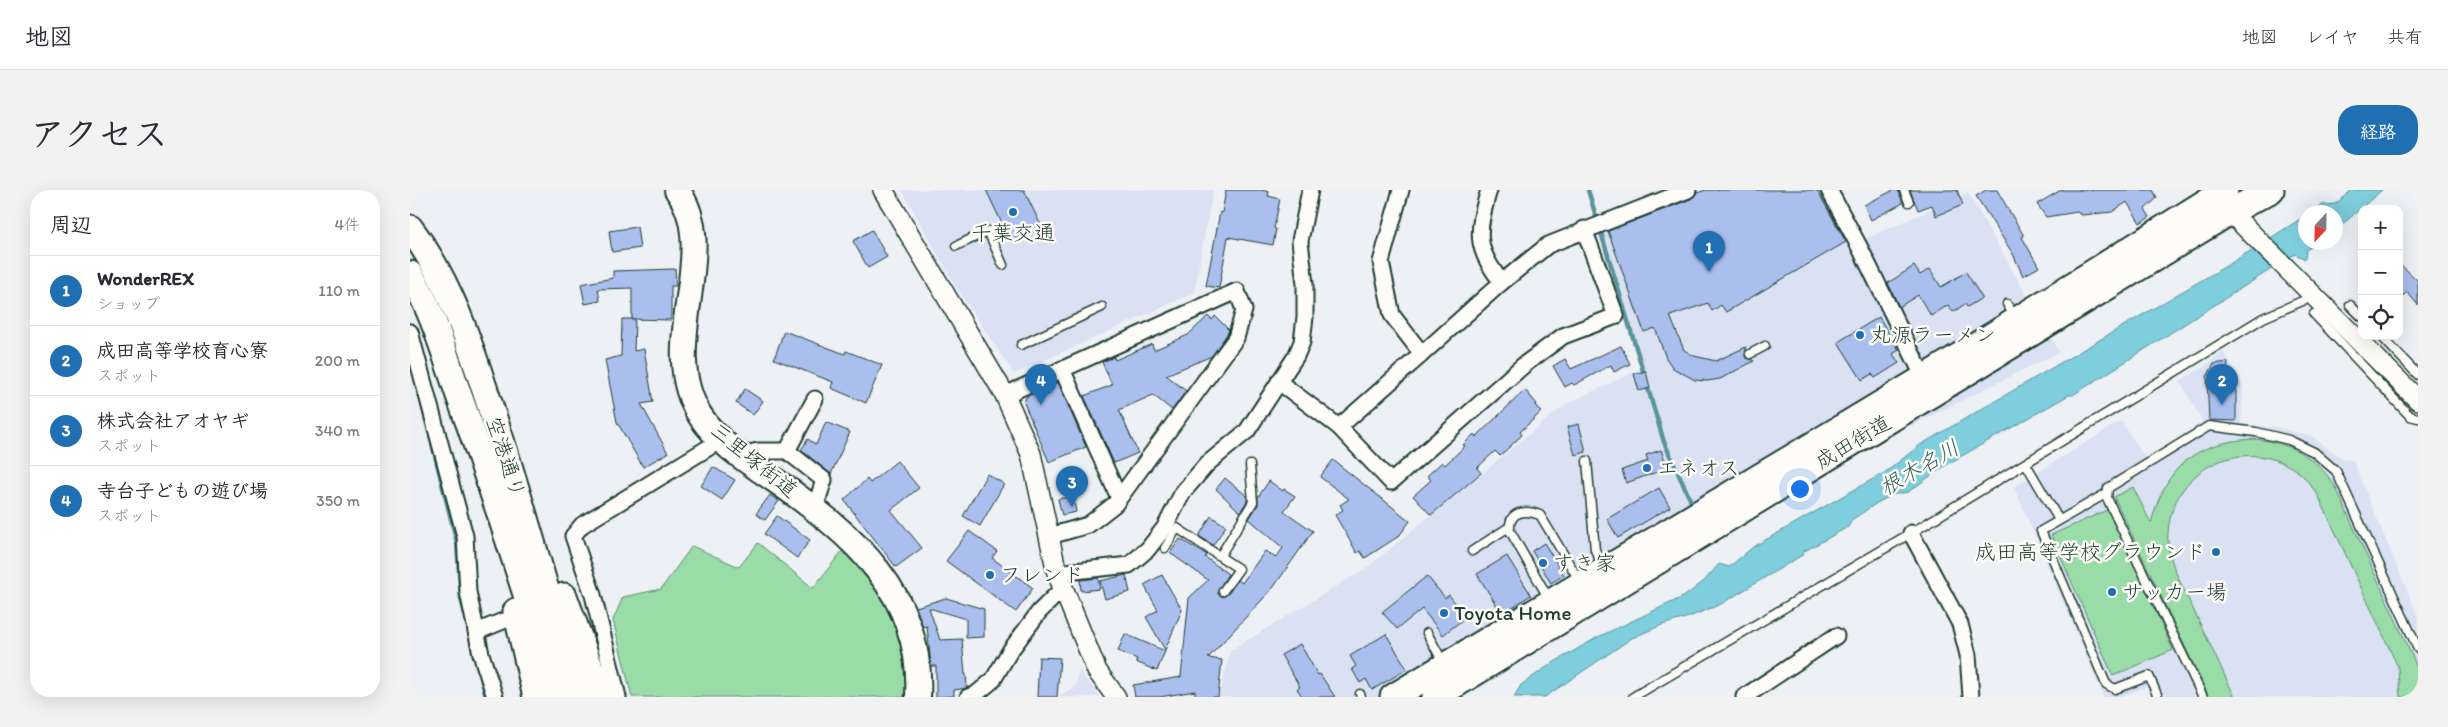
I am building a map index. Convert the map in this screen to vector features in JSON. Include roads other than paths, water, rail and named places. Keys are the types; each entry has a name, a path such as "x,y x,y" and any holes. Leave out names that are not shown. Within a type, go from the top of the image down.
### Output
{"highway":[{"name":"成田街道","path":"1393,697 1924,378 2013,312 2225,203 2263,194"},
{"name":"成田街道","path":"1435,697 2225,203"},
{"name":"空港通り","path":"410,228 435,265 463,324 521,504 577,697"},
{"name":"空港通り","path":"410,274 421,291 434,322 492,489 558,697"},
{"path":"492,489 496,529 536,697"},
{"path":"521,504 544,543 601,697"}],"main road":[{"name":"三里塚街道","path":"677,190 683,198 691,225 694,251 682,346 684,368 691,398 701,418 721,440 815,508 859,546 884,577 902,608 914,645 918,697"}],"street":[{"path":"883,190 1005,395 1031,454 1060,581 1097,671 1116,697"},
{"path":"968,697 975,695 993,680 1060,581 1129,565 1148,550 1165,527 1184,492 1208,464 1247,431 1296,356 1302,342 1305,284 1300,241 1310,190"},
{"path":"1400,190 1381,262 1392,315 1422,354"},
{"path":"1489,190 1478,234 1487,264 1502,282"},
{"path":"1339,427 1502,282 1548,245 1688,190"},
{"path":"1829,190 1860,248 1924,378"},
{"path":"2225,203 2418,400"},
{"path":"1279,382 1339,427 1391,482 1525,364 1563,336 1616,316 1586,229"},
{"path":"1005,395 1237,291 1244,310 1236,338 1115,504 1088,525 1050,536"},
{"path":"410,332 465,536 468,592 476,632 495,697"},
{"path":"1062,369 1119,498"},
{"path":"787,451 815,399"},
{"path":"618,697 593,595 573,536 582,525 721,440"},
{"path":"740,455 758,451 787,451 824,480 815,508"},
{"path":"1911,534 1960,624 1968,655 1971,697"},
{"path":"575,600 593,595"},
{"path":"476,632 503,621"},
{"path":"1744,697 1836,636"}],"lane":[{"path":"1904,190 1909,202"},
{"path":"956,246 988,232 1003,265"},
{"path":"1633,697 1911,534 2263,318 2315,295"},
{"path":"2350,305 2358,312"},
{"path":"1021,345 1102,307"},
{"path":"2314,314 2410,416 2418,418"},
{"path":"2385,340 2418,374"},
{"path":"1750,354 1765,346"},
{"path":"2203,697 2107,498 2107,493 2108,488 2209,426 2256,432 2289,440 2314,452 2336,471 2418,649"},
{"path":"1587,461 1595,550 1606,570"},
{"path":"2026,464 2059,520"},
{"path":"1220,556 1253,502 1250,465"},
{"path":"2107,493 2041,531 2106,684 2116,690 2150,676 2158,697"},
{"path":"1472,550 1509,527 1513,517 1520,512 1529,511 1540,515 1581,584"},
{"path":"1509,527 1551,603"},
{"path":"1165,548 1177,528 1240,569 1223,591"},
{"path":"1426,634 1446,666"}],"water":[{"path":"2352,190 2382,190 2365,205 2358,205 2358,211 2343,224 2343,205 2322,205 2335,204"},
{"name":"根木名川","path":"2298,220 2298,250 2306,250 2305,259 2295,254 2073,395 2069,395 1946,465 1908,492 1892,495 1877,503 1853,519 1848,527 1803,552 1804,554 1721,604 1632,638 1545,697 1514,697 1521,685 1551,664 1598,637 1685,596 1704,581 1719,564 1729,567 1753,547 1887,471 1920,445 2231,263"}],"waterway":[{"path":"1588,190 1645,377"},
{"path":"1647,385 1664,442 1694,508"},
{"path":"422,404 457,543 461,599 468,625"},
{"path":"482,681 486,697"}],"place":[{"name":"千葉交通","path":"1013,212"},
{"name":"WonderREX","path":"1709,272"},
{"name":"丸源ラーメン","path":"1860,335"},
{"name":"寺台子どもの遊び場","path":"1041,405"},
{"name":"成田高等学校育心寮","path":"2222,405"},
{"name":"エネオス","path":"1647,468"},
{"name":"株式会社アオヤギ","path":"1072,507"},
{"name":"成田高等学校グラウンド","path":"2216,552"},
{"name":"すき家","path":"1543,563"},
{"name":"フレンド","path":"990,575"},
{"name":"サッカー場","path":"2112,592"},
{"name":"Toyota Home","path":"1444,613"}]}
